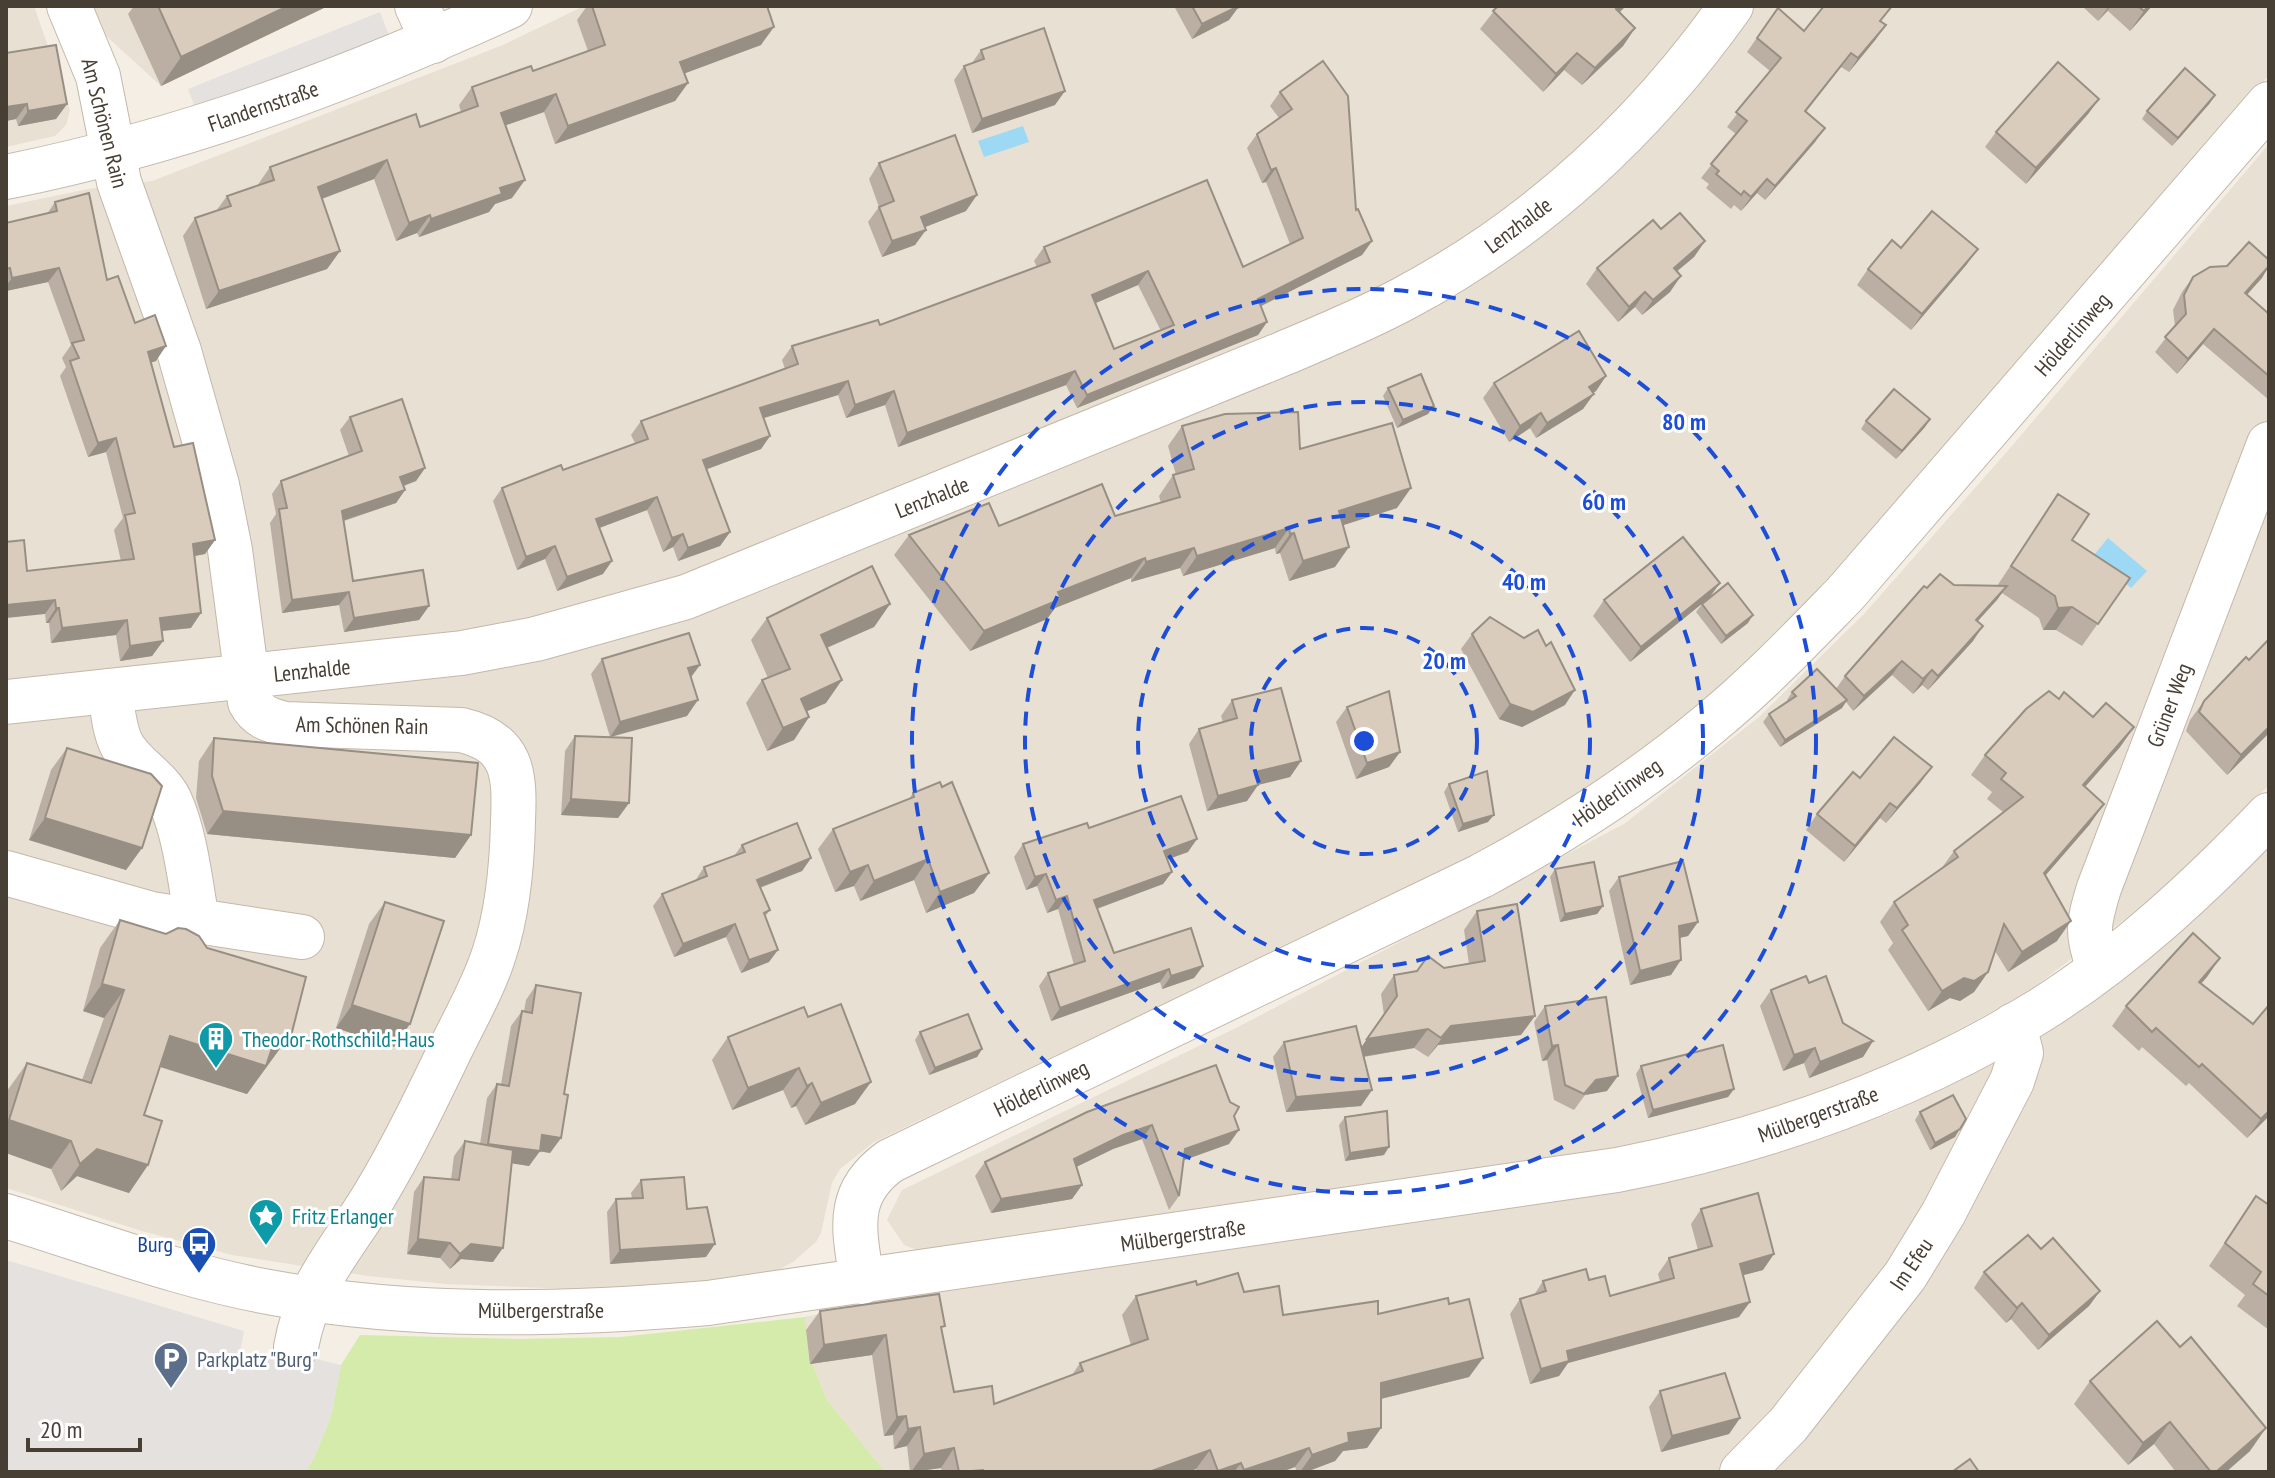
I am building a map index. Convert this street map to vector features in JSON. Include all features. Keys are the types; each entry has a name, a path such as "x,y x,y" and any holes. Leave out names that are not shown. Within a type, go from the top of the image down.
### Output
{"street":[{"name":"Am Schönen Rain","path":"69,6 98,76 127,207 179,351 217,485 230,550 250,702 255,712 285,724 443,727 488,738 506,755 513,784 513,852 507,898 494,954 483,983 373,1198 308,1299 296,1347"},
{"name":"Flandernstraße","path":"6,177 218,123 350,76 425,23 510,6"},
{"name":"Lenzhalde","path":"6,702 462,653 536,639 686,597 1092,433 1363,320 1403,299 1479,255 1559,194 1634,124 1675,79 1731,6"},
{"name":"Hölderlinweg","path":"862,1282 855,1232 858,1198 866,1183 890,1161 1523,854 1620,792 1713,721 1796,645 1845,594 2269,104"},
{"name":"Grüner Weg","path":"2099,969 2090,943 2089,929 2099,888 2269,444"},
{"path":"110,691 118,738 123,749 169,799 197,921"},
{"name":"Mülbergerstraße","path":"6,1216 211,1278 308,1299 557,1313 708,1303 1558,1180 1675,1159 1778,1132 1929,1069 2039,1011 2099,969 2172,909 2269,815"},
{"path":"6,873 151,914 302,937"},
{"name":"Im Efeu","path":"1742,1472 1788,1425 1887,1300 1920,1253 2012,1081 2021,1053 2014,1025"}],"shaded area":[{"path":"6,6 34,6 70,110 66,125 55,136 6,147"},
{"path":"92,6 328,6 161,86 104,34"},
{"path":"584,6 2269,6 2269,75 1831,579 1746,663 1678,722 1618,767 1524,828 1461,863 874,1142 840,1169 832,1183 821,1233 816,1242 793,1262 778,1270 710,1282 593,1290 446,1284 368,1276 232,1255 142,1231 6,1188 6,206 88,189 152,181 503,45"},
{"path":"380,12 392,43 197,113 188,89"},
{"path":"2269,144 2269,785 2163,891 2023,995 1896,1063 1752,1121 1634,1149 930,1255 904,1245 887,1220 902,1190 1238,1027 1624,824 1759,717 1864,614"},
{"path":"2269,837 2269,1472 885,1472 827,1400 809,1355 805,1317 988,1277 1622,1192 1743,1162 1891,1113 2013,1053"},
{"name":"Parkplatz \"Burg\"","path":"6,1260 244,1331 239,1358 312,1358 341,1365 331,1416 305,1472 6,1472"}],"green space":[{"path":"805,1317 809,1355 827,1400 885,1472 305,1472 331,1416 341,1365 360,1335 517,1339 620,1337"}],"water":[{"path":"1023,126 1029,142 984,157 978,141"},
{"path":"2108,538 2147,571 2131,588 2094,555"}],"building":[{"path":"158,6 288,6 181,57"},
{"path":"592,6 767,6 774,27 680,62 688,83 568,126 556,94 501,113 525,180 500,188 502,194 431,219 430,215 409,223 387,160 318,187 340,251 219,291 195,218 231,206 227,196 274,180 270,167 416,114 420,127 478,106 472,87 531,66 533,71 605,45"},
{"path":"1192,6 1239,6 1202,24"},
{"path":"1498,6 1619,6 1616,9 1635,28 1595,68 1577,53 1556,74 1493,11"},
{"path":"1824,6 1892,6 1880,21 1886,25 1858,58 1851,53 1805,111 1825,128 1775,186 1767,179 1751,197 1744,191 1741,195 1716,174 1719,171 1711,164 1747,121 1736,112 1781,58 1757,38 1778,8 1804,31"},
{"path":"1044,28 1065,91 982,119 964,66 984,59 981,50"},
{"path":"56,45 67,104 28,111 27,104 6,107 6,53"},
{"path":"1323,61 1348,96 1356,210 1372,241 1258,299 1267,322 1087,395 1075,371 907,433 894,391 855,405 848,381 760,408 770,436 703,460 730,532 688,548 683,534 672,538 657,497 596,519 612,561 567,577 555,546 526,557 502,488 561,465 563,470 648,439 641,421 798,364 792,346 878,320 880,325 1050,262 1044,247 1207,180 1243,267 1303,238 1276,168 1271,170 1257,134 1292,109 1280,92","holes":["1148,271 1174,325 1114,349 1092,295"]},
{"path":"2058,62 2099,99 2036,168 1996,132"},
{"path":"2185,68 2215,95 2178,138 2147,111"},
{"path":"955,135 977,195 921,217 926,230 892,241 879,207 894,201 879,163"},
{"path":"89,193 107,280 118,276 135,323 155,315 166,346 148,352 174,447 193,443 215,540 193,544 201,613 160,618 163,641 130,646 127,620 62,628 55,600 6,605 6,542 24,540 27,571 134,559 125,515 135,513 116,438 98,443 70,361 79,358 72,343 84,340 59,268 12,278 10,268 6,269 6,223 57,211 55,202"},
{"path":"1932,211 1978,249 1922,314 1868,269 1892,240 1901,248"},
{"path":"1680,213 1705,241 1674,268 1681,276 1653,300 1645,292 1629,307 1597,268 1653,220 1661,229"},
{"path":"2249,242 2269,260 2269,266 2245,293 2269,314 2269,376 2214,329 2188,359 2165,337 2186,314 2184,295 2193,277 2210,267 2227,266"},
{"path":"1579,331 1606,376 1589,387 1594,394 1547,423 1541,413 1520,426 1494,383"},
{"path":"1421,374 1434,406 1403,420 1388,388"},
{"path":"1894,389 1930,419 1902,451 1866,421"},
{"path":"402,399 425,468 400,477 405,490 342,511 353,581 423,570 429,606 354,618 349,592 292,600 279,509 287,508 281,481 362,451 350,417"},
{"path":"1298,412 1300,449 1392,423 1411,488 1339,511 1349,547 1303,561 1294,533 1290,534 1289,528 1197,556 1194,548 1146,562 1145,558 1058,592 1061,599 984,631 909,535 989,503 999,526 1102,484 1115,516 1180,497 1173,475 1194,469 1182,426 1225,414"},
{"path":"2058,494 2089,514 2072,540 2130,578 2098,624 2072,607 2058,608 2055,596 2011,566"},
{"path":"1683,537 1720,583 1641,647 1604,600"},
{"path":"872,566 890,604 821,635 842,680 801,699 809,717 783,728 762,680 790,669 767,618"},
{"path":"1940,574 1954,585 2007,586 1976,620 1983,626 1938,676 1932,670 1923,679 1902,661 1864,696 1845,676 1924,586 1927,588"},
{"path":"1728,583 1753,615 1726,636 1702,604"},
{"path":"1490,617 1524,638 1538,630 1546,646 1551,642 1575,690 1533,712 1510,704 1472,634"},
{"path":"689,633 700,665 688,668 698,700 620,722 602,659"},
{"path":"2269,639 2269,727 2241,755 2199,712 2204,701 2246,657 2249,660"},
{"path":"1817,669 1847,700 1785,740 1769,714 1796,696 1792,692"},
{"path":"1281,688 1301,761 1255,772 1258,785 1218,796 1199,729 1237,718 1232,700"},
{"path":"1389,691 1400,752 1367,763 1347,707"},
{"path":"2049,691 2059,699 2064,692 2093,717 2106,703 2134,727 2083,785 2104,804 2044,873 2071,921 2022,952 2004,924 1988,972 1974,981 1964,978 1942,991 1902,930 1908,925 1894,902 1958,857 1954,851 2023,797 2001,779 2006,773 1985,755 2026,709"},
{"path":"575,736 632,738 629,803 571,799"},
{"path":"1894,737 1932,767 1897,808 1890,803 1855,846 1817,814 1853,772 1860,778"},
{"path":"214,738 478,763 471,835 223,811 212,776"},
{"path":"67,748 151,774 162,786 142,848 45,818"},
{"path":"1487,771 1494,815 1463,824 1449,784"},
{"path":"940,782 942,787 952,782 989,873 940,892 928,859 874,881 868,865 850,872 833,829 914,797 913,793"},
{"path":"1181,796 1197,839 1164,851 1172,872 1094,900 1114,953 1191,928 1203,966 1171,976 1169,969 1060,1008 1048,973 1085,961 1067,896 1056,900 1046,874 1035,877 1023,844 1087,823 1089,828"},
{"path":"797,823 811,858 757,880 770,910 764,913 778,950 749,960 735,924 683,944 662,894 707,876 704,867 745,852 742,845"},
{"path":"1683,861 1698,922 1679,926 1681,960 1640,971 1619,877"},
{"path":"1594,862 1603,906 1565,914 1555,869"},
{"path":"385,902 444,921 410,1024 352,1005"},
{"path":"1517,904 1535,1016 1451,1026 1441,1038 1428,1029 1367,1039 1397,996 1394,975 1417,971 1428,956 1444,968 1485,961 1477,911"},
{"name":"Theodor-Rothschild-Haus","path":"120,920 166,934 178,928 186,929 199,936 207,948 306,977 292,1032 284,1042 273,1045 266,1066 170,1036 144,1115 162,1121 148,1165 97,1149 80,1164 71,1141 9,1120 27,1063 91,1083 124,990 102,984"},
{"path":"2193,933 2220,958 2199,982 2253,1024 2269,1005 2269,1111 2261,1119 2202,1064 2199,1067 2156,1028 2152,1032 2126,1006"},
{"path":"1806,976 1809,983 1826,976 1843,1023 1873,1041 1820,1062 1815,1048 1794,1055 1771,990"},
{"path":"536,985 581,993 564,1094 568,1095 561,1138 542,1135 540,1151 488,1144 497,1084 509,1086 522,1011 532,1013"},
{"path":"1606,997 1618,1076 1596,1080 1584,1094 1565,1085 1558,1045 1552,1046 1545,1006"},
{"path":"841,1004 871,1082 821,1103 812,1083 807,1086 799,1068 748,1088 728,1037 804,1007 808,1017"},
{"path":"968,1014 982,1049 935,1068 920,1032"},
{"path":"1356,1026 1372,1090 1296,1097 1284,1042"},
{"path":"1723,1045 1734,1089 1653,1110 1641,1066"},
{"path":"1216,1065 1230,1102 1239,1107 1234,1116 1239,1130 1185,1149 1179,1196 1152,1125 1123,1135 1074,1159 1082,1185 1001,1199 985,1162 1087,1112"},
{"path":"1953,1095 1966,1119 1960,1129 1935,1143 1920,1112"},
{"path":"1387,1111 1389,1147 1350,1153 1345,1117"},
{"path":"465,1141 513,1150 503,1248 471,1244 460,1254 450,1243 418,1239 424,1177 459,1180"},
{"path":"684,1177 687,1209 707,1207 715,1244 620,1250 616,1199 643,1198 641,1180"},
{"path":"1758,1193 1774,1254 1740,1264 1750,1302 1567,1351 1569,1361 1541,1369 1520,1299 1546,1291 1543,1281 1586,1269 1589,1280 1605,1276 1610,1296 1674,1278 1669,1258 1712,1246 1701,1209"},
{"path":"2256,1196 2269,1205 2269,1296 2253,1284 2261,1272 2225,1243"},
{"path":"2028,1235 2041,1249 2053,1238 2100,1291 2049,1335 2022,1303 2017,1308 1984,1272"},
{"path":"1238,1273 1244,1292 1279,1286 1283,1315 1378,1301 1378,1314 1448,1298 1449,1304 1469,1299 1483,1358 1381,1383 1381,1428 1348,1433 1349,1442 1312,1455 1309,1448 1244,1470 1241,1463 1218,1471 1210,1450 1149,1472 959,1472 954,1448 924,1454 920,1427 908,1429 906,1416 897,1417 886,1335 824,1345 820,1311 939,1294 945,1326 941,1327 954,1392 992,1386 994,1404 1083,1371 1080,1363 1148,1339 1136,1296 1196,1281 1197,1285"},
{"path":"2157,1321 2180,1347 2191,1337 2266,1428 2216,1472 2211,1472 2170,1422 2143,1443 2090,1381"},
{"path":"1725,1373 1740,1418 1672,1436 1660,1391"},
{"path":"1970,1459 1979,1472 1952,1472"}],"place":[{"name":"Theodor-Rothschild-Haus","path":"216,1070"},
{"name":"Fritz Erlanger","path":"266,1247"},
{"name":"Burg","path":"199,1275"},
{"name":"Parkplatz \"Burg\"","path":"171,1390"}]}
